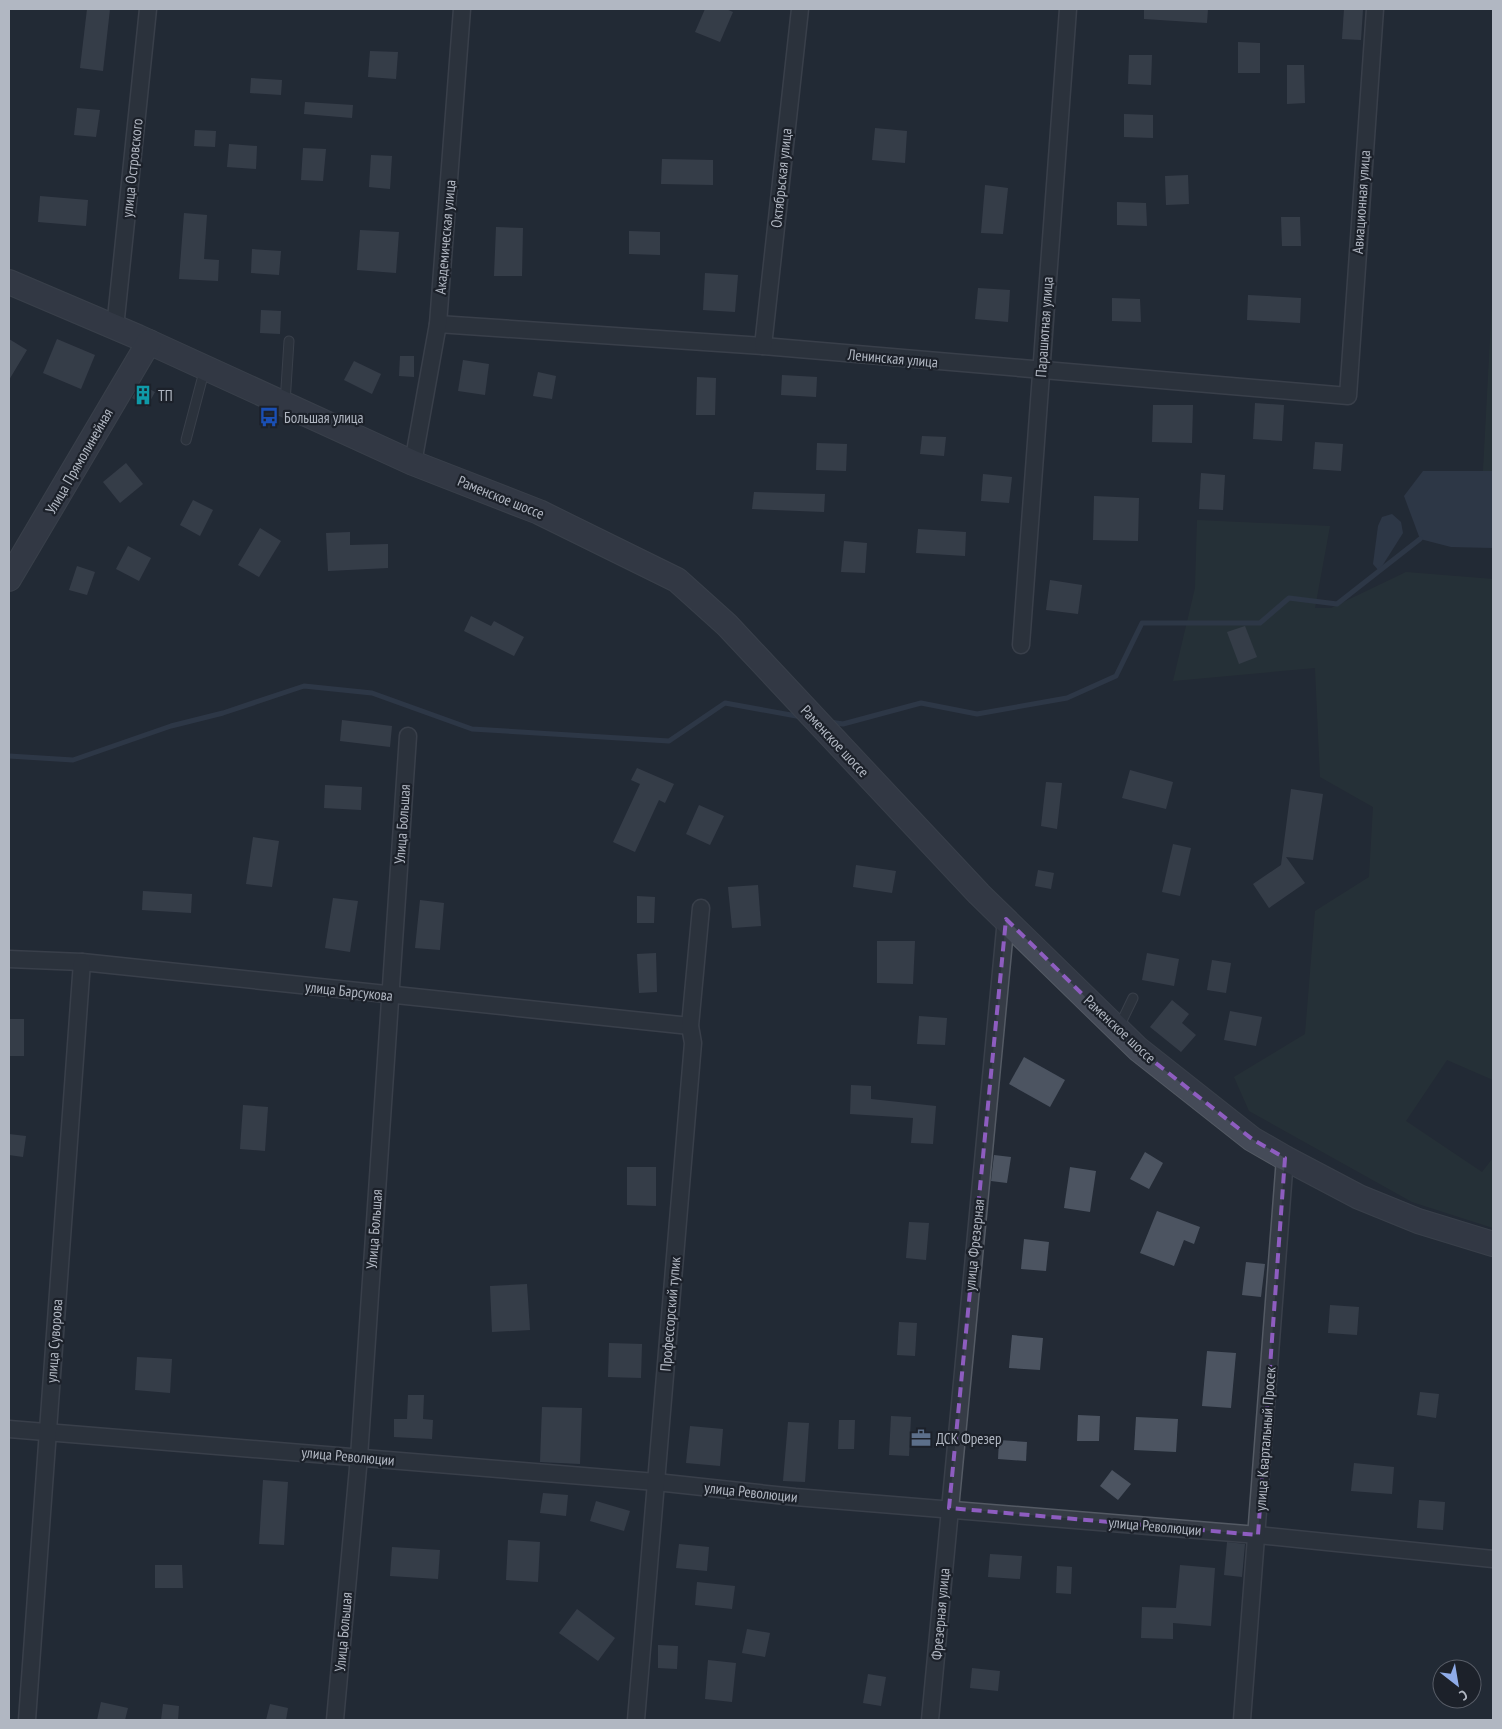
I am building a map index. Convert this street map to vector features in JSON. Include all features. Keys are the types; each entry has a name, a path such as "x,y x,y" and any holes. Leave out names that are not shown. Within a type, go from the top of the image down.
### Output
{"main road":[{"name":"Раменское шоссе","path":"9,282 149,342 284,405 414,462 540,512 677,580 727,625 824,730 1006,919 1138,1048 1252,1139 1285,1158 1359,1197 1418,1221 1493,1244"},
{"name":"Улица Прямолинейная","path":"9,580 149,342"}],"street":[{"name":"улица Островского","path":"115,328 148,9"},
{"name":"Академическая улица","path":"414,462 438,324 462,9"},
{"name":"Октябрьская улица","path":"763,346 800,9"},
{"name":"Парашютная улица","path":"1021,645 1068,9"},
{"name":"Авиационная улица","path":"1348,396 1375,9"},
{"name":"Ленинская улица","path":"438,324 763,346 1348,396"},
{"name":"Улица Большая","path":"335,1720 359,1457 408,736"},
{"name":"Профессорский тупик","path":"636,1720 693,1043 690,1026 701,908"},
{"name":"улица Фрезерная","path":"949,1508 1006,919"},
{"name":"улица Барсукова","path":"9,959 82,962 690,1026"},
{"name":"улица Суворова","path":"27,1720 82,962"},
{"name":"улица Квартальный Просек","path":"1242,1720 1258,1535 1285,1158"},
{"name":"улица Революции","path":"9,1429 656,1482 795,1497 949,1508 1258,1535 1493,1559"},
{"name":"Фрезерная улица","path":"930,1720 949,1508"}],"lane":[{"path":"284,405 289,341"},
{"path":"186,440 205,368"},
{"path":"1118,1029 1133,998"}],"highlighted area":[{"path":"1006,919 1138,1049 1252,1139 1285,1158 1258,1535 949,1508"}],"shaded area":[{"path":"1493,283 1493,471 1483,471"},
{"path":"1197,520 1330,526 1315,608 1331,608 1406,572 1493,579 1493,1080 1447,1060 1406,1121 1482,1172 1493,1158 1493,1228 1412,1202 1249,1111 1234,1077 1305,1034 1315,911 1369,877 1373,807 1320,777 1315,668 1173,681 1195,588"}],"water":[{"path":"1423,471 1493,471 1493,548 1451,547 1420,539 1404,496"},
{"path":"1392,514 1401,522 1403,533 1379,571 1373,564 1378,526 1382,517"}],"building":[{"path":"87,9 110,9 103,71 80,68"},
{"path":"705,9 726,9 733,12 720,42 695,32"},
{"path":"1144,9 1208,9 1207,23 1144,19"},
{"path":"1344,9 1363,9 1361,40 1342,39"},
{"path":"1238,42 1260,43 1260,73 1238,73"},
{"path":"370,51 398,52 396,79 368,77"},
{"path":"1129,55 1152,55 1151,85 1128,84"},
{"path":"1287,65 1304,65 1305,103 1287,104"},
{"path":"251,78 282,80 281,95 250,93"},
{"path":"305,102 353,105 352,118 304,114"},
{"path":"77,108 100,110 96,137 74,135"},
{"path":"1124,114 1153,115 1153,138 1124,137"},
{"path":"875,128 907,131 905,163 872,160"},
{"path":"195,130 216,131 215,147 194,146"},
{"path":"229,144 257,146 256,169 227,167"},
{"path":"303,148 326,149 323,181 301,180"},
{"path":"371,155 392,156 390,189 369,187"},
{"path":"662,159 713,160 713,185 661,184"},
{"path":"1188,175 1189,204 1166,205 1165,176"},
{"path":"985,185 1008,188 1003,234 981,233"},
{"path":"40,196 88,200 86,226 38,222"},
{"path":"1117,202 1146,203 1147,226 1117,225"},
{"path":"184,213 207,215 204,259 219,260 218,281 179,279"},
{"path":"1281,217 1300,217 1301,246 1282,246"},
{"path":"496,227 523,228 522,276 494,276"},
{"path":"360,230 399,232 396,273 357,270"},
{"path":"629,231 660,232 660,255 629,254"},
{"path":"252,249 281,251 279,275 251,273"},
{"path":"705,273 738,275 735,312 703,310"},
{"path":"978,288 1010,290 1008,322 975,319"},
{"path":"1248,295 1301,298 1300,323 1247,320"},
{"path":"1112,298 1140,299 1141,322 1112,321"},
{"path":"261,310 281,311 280,334 260,333"},
{"path":"9,339 27,350 9,380"},
{"path":"57,339 95,355 81,389 43,373"},
{"path":"400,356 414,356 414,377 399,376"},
{"path":"463,360 489,364 485,395 458,391"},
{"path":"354,361 381,374 372,394 344,380"},
{"path":"538,372 556,376 552,399 533,396"},
{"path":"782,375 817,377 816,397 781,395"},
{"path":"697,377 716,378 715,415 696,415"},
{"name":"ТП","path":"140,384 155,392 147,407 132,398"},
{"path":"1255,403 1284,405 1282,441 1253,439"},
{"path":"1153,405 1193,405 1192,443 1152,442"},
{"path":"922,436 946,437 944,456 920,454"},
{"path":"1315,442 1343,444 1341,471 1313,469"},
{"path":"817,443 847,444 846,471 816,470"},
{"path":"126,463 143,484 120,503 103,482"},
{"path":"1201,473 1225,475 1223,510 1199,509"},
{"path":"983,474 1012,477 1009,503 981,501"},
{"path":"754,492 825,494 824,512 752,509"},
{"path":"1094,496 1139,498 1138,541 1093,540"},
{"path":"193,500 213,510 200,536 180,525"},
{"path":"260,528 281,541 259,577 238,565"},
{"path":"918,529 966,532 965,556 916,553"},
{"path":"350,532 350,545 388,544 388,568 328,571 326,533"},
{"path":"844,541 867,543 865,573 841,572"},
{"path":"128,546 151,558 139,581 116,569"},
{"path":"77,566 95,572 87,595 69,590"},
{"path":"1050,580 1082,585 1078,614 1046,610"},
{"path":"471,616 491,626 494,621 524,637 514,656 464,631"},
{"path":"1245,626 1257,657 1239,664 1227,632"},
{"path":"342,720 392,726 390,747 340,741"},
{"path":"637,768 674,784 665,803 659,800 635,852 613,842 640,784 631,780"},
{"path":"1130,770 1173,782 1166,809 1122,798"},
{"path":"1046,782 1062,783 1057,829 1041,826"},
{"path":"325,785 362,787 361,810 324,808"},
{"path":"1291,789 1323,794 1313,860 1286,857 1305,883 1269,908 1253,884 1281,865"},
{"path":"699,805 724,816 710,845 686,834"},
{"path":"253,837 279,841 272,887 246,884"},
{"path":"1173,844 1191,848 1180,896 1162,892"},
{"path":"856,865 896,871 892,893 853,887"},
{"path":"1038,870 1054,873 1051,889 1035,886"},
{"path":"758,885 761,926 732,928 728,887"},
{"path":"143,891 192,894 191,913 142,910"},
{"path":"637,896 655,897 654,923 637,923"},
{"path":"333,898 358,901 350,952 325,948"},
{"path":"420,900 444,903 440,950 415,948"},
{"path":"877,941 915,941 913,984 877,983"},
{"path":"656,953 657,992 639,993 637,954"},
{"path":"1147,953 1179,959 1174,986 1142,980"},
{"path":"1212,960 1231,963 1226,993 1207,990"},
{"path":"1172,1000 1189,1014 1182,1023 1196,1035 1181,1052 1150,1027"},
{"path":"1230,1011 1262,1017 1256,1046 1224,1040"},
{"path":"919,1016 947,1018 945,1045 917,1044"},
{"path":"9,1019 24,1019 24,1056 9,1056"},
{"path":"1024,1057 1065,1080 1050,1107 1009,1084"},
{"path":"851,1085 871,1086 871,1099 936,1106 933,1144 911,1143 913,1118 850,1114"},
{"path":"243,1105 268,1107 265,1151 240,1149"},
{"path":"9,1134 26,1136 23,1157 9,1155"},
{"path":"1145,1152 1163,1163 1149,1189 1130,1179"},
{"path":"994,1155 1011,1157 1007,1183 991,1181"},
{"path":"627,1167 656,1167 656,1206 627,1205"},
{"path":"1070,1167 1096,1171 1090,1212 1064,1208"},
{"path":"1157,1211 1200,1227 1194,1244 1184,1240 1174,1266 1140,1253"},
{"path":"909,1222 929,1223 926,1260 906,1258"},
{"path":"1024,1239 1049,1242 1046,1271 1021,1269"},
{"path":"1246,1262 1265,1264 1261,1297 1242,1295"},
{"path":"527,1284 530,1330 492,1332 490,1286"},
{"path":"1330,1305 1359,1307 1357,1335 1328,1333"},
{"path":"899,1322 917,1323 915,1356 897,1355"},
{"path":"1012,1335 1043,1338 1040,1370 1009,1368"},
{"path":"609,1343 642,1344 641,1378 608,1377"},
{"path":"1207,1351 1236,1353 1231,1408 1202,1406"},
{"path":"137,1357 172,1359 170,1393 135,1390"},
{"path":"1420,1392 1439,1394 1436,1418 1417,1415"},
{"path":"408,1395 424,1395 423,1419 433,1420 432,1439 394,1437 394,1419 407,1419"},
{"path":"542,1407 582,1408 580,1464 540,1462"},
{"path":"1078,1415 1100,1416 1099,1441 1077,1441"},
{"path":"891,1416 911,1417 909,1456 889,1455"},
{"path":"1136,1417 1178,1419 1176,1452 1134,1450"},
{"path":"839,1420 855,1420 854,1449 838,1449"},
{"path":"788,1422 809,1423 805,1482 783,1481"},
{"path":"690,1426 723,1429 720,1466 686,1463"},
{"path":"999,1440 1027,1442 1026,1461 998,1459"},
{"path":"1354,1463 1394,1467 1392,1494 1351,1491"},
{"path":"1112,1470 1131,1484 1118,1500 1100,1486"},
{"path":"263,1480 288,1482 284,1545 259,1544"},
{"path":"543,1493 568,1495 566,1516 540,1513"},
{"path":"1419,1500 1445,1502 1443,1530 1417,1528"},
{"path":"596,1501 630,1511 624,1531 590,1521"},
{"path":"508,1540 540,1542 538,1582 506,1580"},
{"path":"1227,1542 1245,1544 1242,1577 1224,1575"},
{"path":"679,1544 709,1547 707,1571 676,1568"},
{"path":"392,1547 440,1550 438,1579 390,1576"},
{"path":"990,1554 1022,1556 1020,1579 988,1577"},
{"path":"155,1565 182,1565 183,1588 155,1588"},
{"path":"1180,1565 1215,1568 1211,1626 1173,1623 1173,1639 1141,1638 1142,1607 1176,1608"},
{"path":"1057,1566 1072,1567 1071,1594 1056,1593"},
{"path":"697,1582 735,1586 732,1609 695,1605"},
{"path":"577,1609 615,1638 598,1661 559,1633"},
{"path":"747,1629 770,1633 765,1657 742,1653"},
{"path":"658,1645 678,1646 677,1669 658,1668"},
{"path":"708,1660 736,1663 732,1702 705,1699"},
{"path":"972,1668 1000,1671 998,1691 970,1688"},
{"path":"868,1674 886,1677 881,1706 863,1703"},
{"path":"101,1702 128,1708 125,1720 97,1720"},
{"path":"163,1704 179,1706 178,1720 161,1720"},
{"path":"270,1704 288,1708 286,1720 266,1720"}],"waterway":[{"path":"830,722 843,724 921,703 977,714 1067,698 1116,676 1142,623 1260,623 1289,598 1337,604 1420,539"},
{"path":"9,756 73,760 171,726 223,713 304,686 372,693 472,729 669,741 725,703 802,717"}],"place":[{"name":"ТП","path":"143,395"},
{"name":"Большая улица","path":"269,417"},
{"name":"ДСК Фрезер","path":"921,1438"}]}
